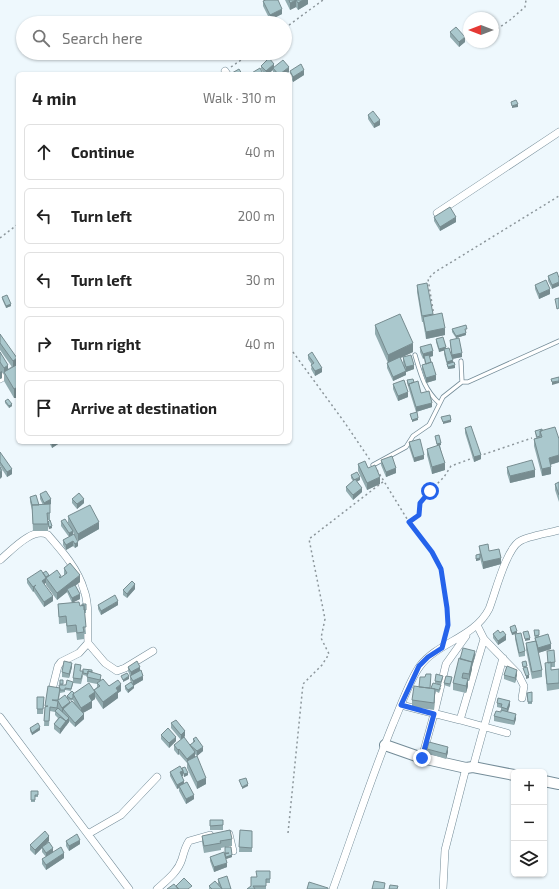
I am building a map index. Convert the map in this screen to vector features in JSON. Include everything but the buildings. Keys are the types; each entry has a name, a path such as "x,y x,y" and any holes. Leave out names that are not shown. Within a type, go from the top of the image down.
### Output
{"street":[{"path":"437,213 559,132"},
{"path":"0,379 16,368"},
{"path":"333,889 385,745 419,666 428,657 468,632 486,616 508,556 520,541 559,530"},
{"path":"0,560 33,534 41,532 48,535 69,561 84,590 87,612 88,643 105,663 117,671 125,668 153,651"},
{"path":"477,625 484,639 518,674 524,686 522,698"},
{"path":"422,758 446,664 468,632"},
{"path":"460,720 484,639"},
{"path":"53,686 58,666 61,662 79,653 88,643"},
{"path":"443,889 445,850 469,768 484,727 503,658"},
{"path":"401,705 507,733"},
{"path":"0,717 129,889"},
{"path":"385,745 422,758 469,768 511,775"},
{"path":"88,834 121,815 157,777"},
{"path":"547,782 559,784"},
{"path":"157,889 172,876 178,868 182,860 185,847 189,841 227,832 229,833 233,851"}],"lane":[{"path":"373,465 406,447 412,436 429,425 443,396 462,382 468,382 559,341"},
{"path":"415,356 422,380 430,395 439,403"},
{"path":"461,361 462,382"}],"path":[{"path":"292,23 323,0"},
{"path":"499,28 525,7 526,0"},
{"path":"227,72 242,60"},
{"path":"434,318 428,280 436,272 559,196"},
{"path":"0,238 16,226"},
{"path":"292,351 345,423 384,481 409,522 432,552 441,569 448,625 442,648"},
{"path":"409,522 419,515 420,503 444,477 451,466 532,438"},
{"path":"288,833 303,684 322,665 329,654 321,638 325,619 309,539 384,481"}],"route":[{"path":"422,758 434,714 401,705 419,666 428,657 442,648 448,625 441,569 432,552 409,522 419,515 420,503 430,491"}]}
